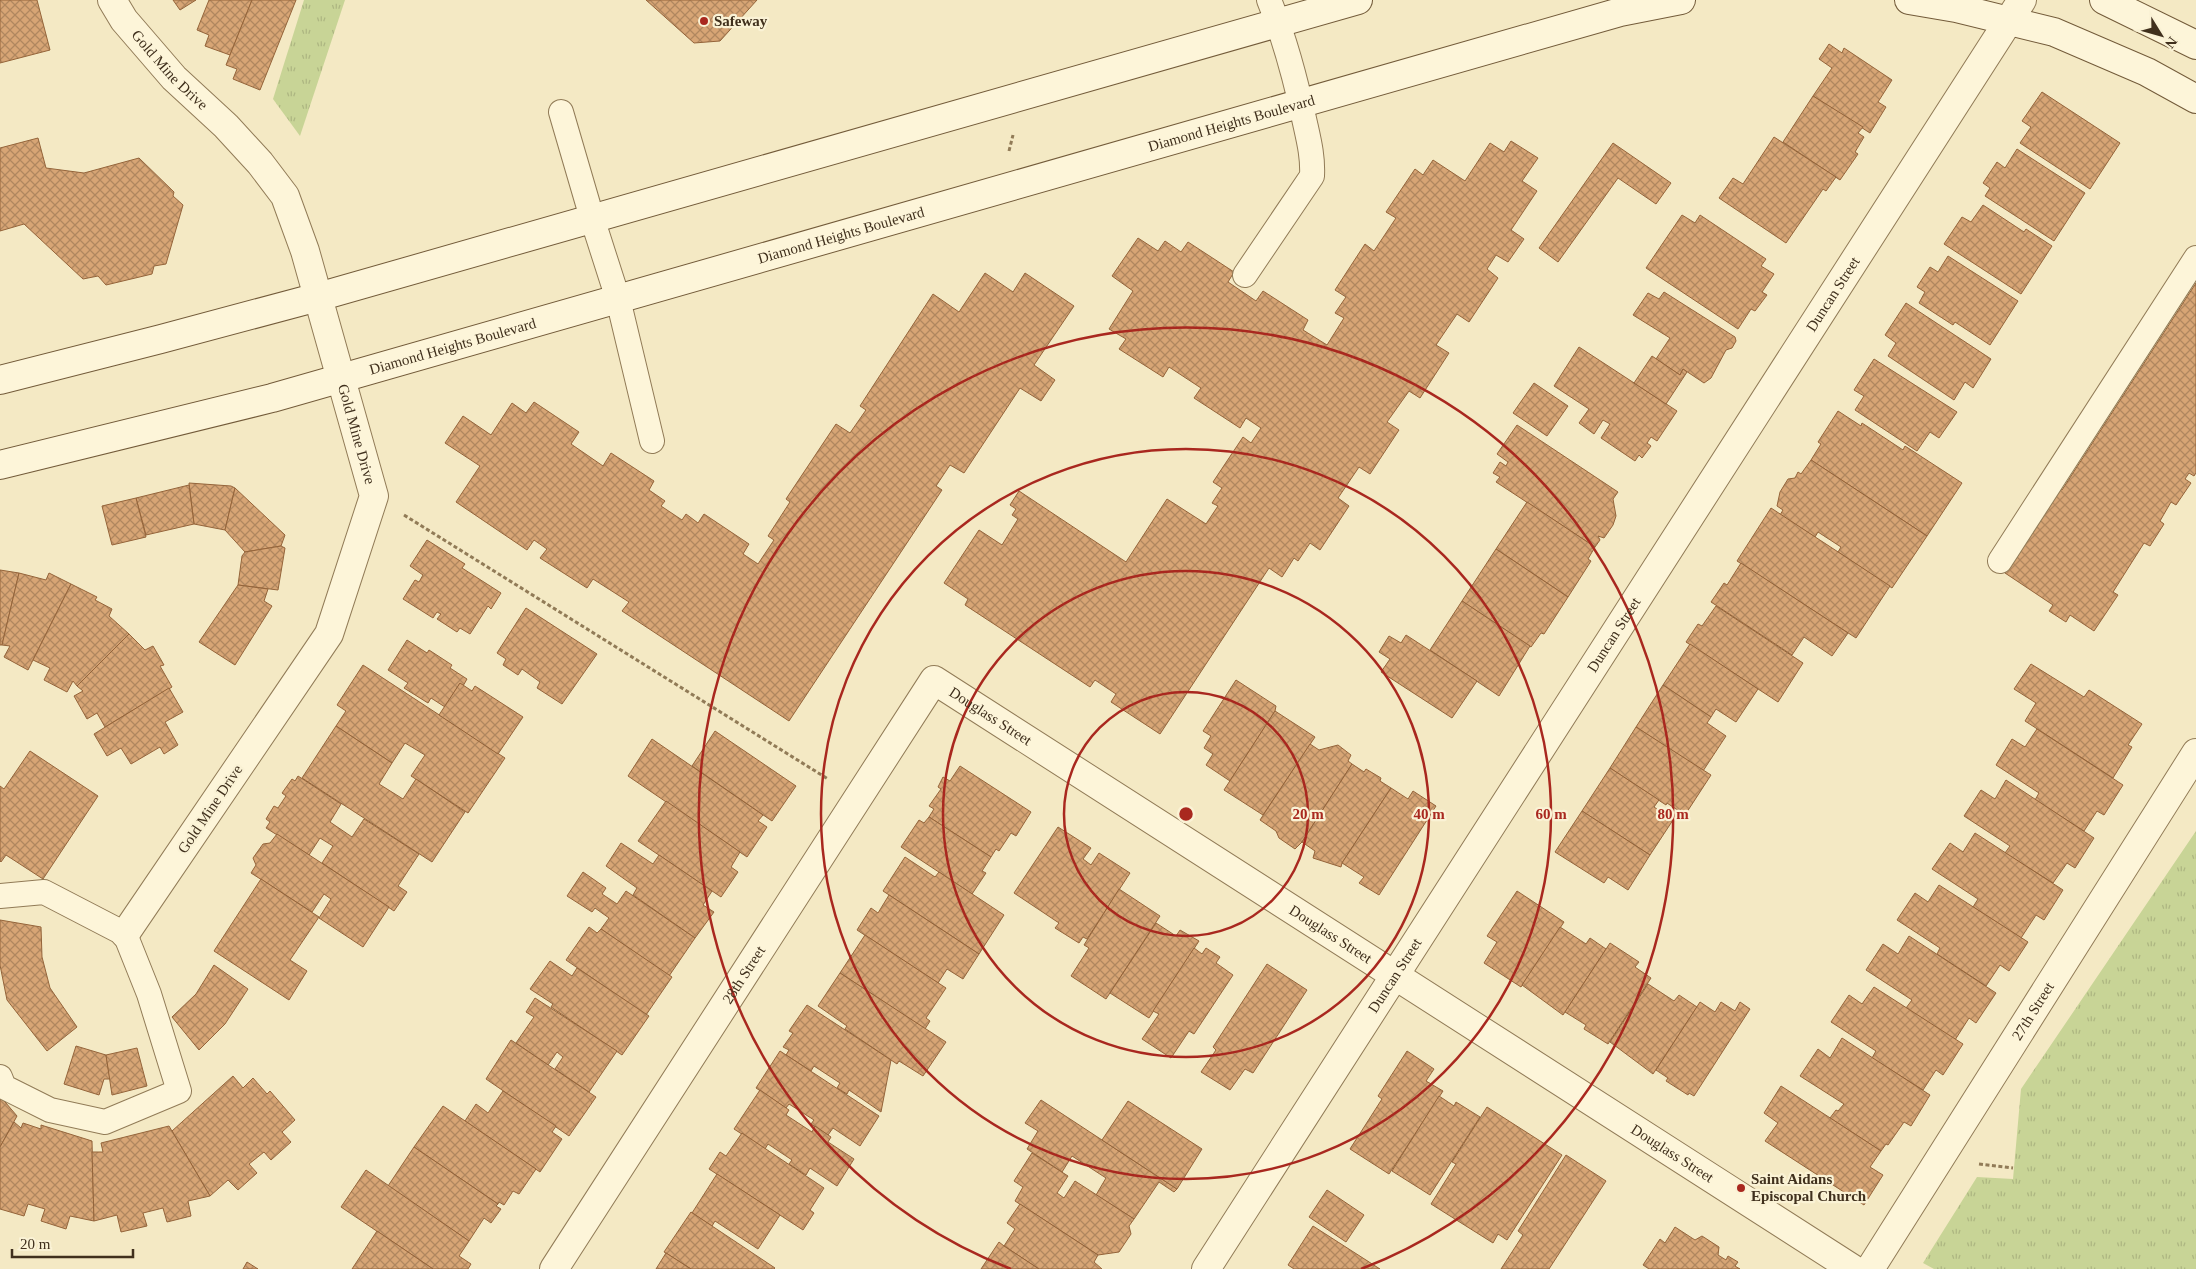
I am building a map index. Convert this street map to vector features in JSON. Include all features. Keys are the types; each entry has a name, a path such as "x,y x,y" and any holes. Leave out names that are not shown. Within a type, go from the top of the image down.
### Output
{"street":[{"name":"Gold Mine Drive","path":"112,0 124,20 174,78 226,126 285,196 305,251 374,496 328,634 125,934"},
{"path":"0,380 318,297 592,218 1274,12 1358,0"},
{"name":"Diamond Heights Boulevard","path":"0,465 196,418 341,378 1620,12 1682,0"},
{"path":"1909,0 1956,8 2016,10 2054,32 2147,72 2196,99"},
{"path":"2104,0 2196,45"},
{"name":"Duncan Street","path":"1206,1269 2016,10"},
{"name":"Douglass Street","path":"934,680 1854,1268"},
{"name":"28th Street","path":"554,1269 934,680"},
{"name":"27th Street","path":"1854,1268 2196,753"}],"lane":[{"path":"1245,275 1312,176 1313,161 1301,104 1274,12"},
{"path":"561,112 618,299 652,441"},
{"path":"2000,561 2196,258"},
{"path":"0,896 44,892 125,934 149,994 179,1091 105,1122 50,1110 4,1087 0,1077"}],"path":[{"path":"1008,153 1014,130"},
{"path":"374,496 858,797"}],"green space":[{"path":"304,0 345,0 300,136 273,99"},
{"path":"2196,831 2196,1269 1934,1269 1923,1263 1977,1177 2013,1179 2021,1089"}],"building":[{"path":"0,0 37,0 50,50 0,63"},
{"path":"173,0 196,0 180,10"},
{"path":"209,0 252,0 230,55 205,46 209,35 197,30"},
{"path":"252,0 296,0 260,90 233,79 237,69 226,65"},
{"name":"Safeway","path":"646,0 757,0 720,41 694,43"},
{"path":"1829,44 1842,53 1844,48 1892,80 1878,102 1886,107 1870,133 1813,96 1832,68 1819,59"},
{"path":"2042,92 2120,143 2090,189 2020,143 2031,127 2022,121"},
{"path":"1813,96 1863,127 1858,133 1864,137 1855,152 1858,154 1840,180 1783,142"},
{"path":"1774,137 1836,177 1826,191 1823,189 1786,243 1719,198 1733,178 1743,184"},
{"path":"38,138 46,168 84,173 139,158 174,192 173,196 183,205 166,264 154,266 152,274 106,285 98,276 83,279 24,224 0,231 0,148"},
{"path":"1511,141 1538,158 1522,181 1537,191 1511,230 1524,239 1508,262 1496,255 1487,269 1498,278 1469,322 1457,314 1436,345 1449,353 1420,398 1409,391 1387,422 1399,430 1370,474 1359,467 1338,498 1349,506 1320,550 1310,543 1298,561 1294,558 1282,577 1269,568 1160,734 1111,702 1116,694 1095,680 1090,687 965,605 968,599 944,583 979,530 1002,545 1018,519 1012,515 1016,509 1010,505 1019,491 1126,562 1167,499 1206,524 1218,506 1212,503 1222,488 1213,482 1243,437 1251,443 1261,428 1246,418 1240,428 1194,398 1201,388 1169,367 1163,377 1119,349 1126,339 1109,329 1133,291 1112,276 1138,238 1158,251 1165,241 1181,252 1188,242 1234,272 1228,282 1256,301 1263,291 1308,320 1303,330 1327,345 1344,318 1335,313 1346,297 1335,290 1365,244 1374,251 1396,218 1386,212 1415,169 1423,175 1433,160 1465,181 1490,143 1504,152"},
{"path":"1613,143 1671,183 1656,204 1618,178 1558,262 1539,248"},
{"path":"2017,149 2085,193 2054,241 1985,196 1990,188 1983,183 1997,162 2005,168"},
{"path":"1983,205 2024,232 2026,229 2052,246 2021,294 1944,244 1962,217 1971,222"},
{"path":"1682,215 1695,223 1700,215 1766,259 1761,266 1774,274 1762,292 1767,295 1755,311 1751,309 1738,329 1646,268"},
{"path":"1948,256 2018,301 1990,345 1955,322 1953,325 1919,303 1925,292 1917,287 1930,267 1938,272"},
{"path":"985,273 1013,292 1025,273 1074,306 1034,365 1055,380 1041,401 1020,388 964,473 950,465 936,486 942,490 789,721 622,611 629,602 593,579 587,588 540,558 547,549 534,540 527,550 456,502 480,466 445,443 463,416 491,435 512,403 526,413 534,402 579,432 571,444 603,466 611,453 654,481 649,490 665,501 661,506 682,520 686,514 698,523 704,514 749,544 743,554 758,564 774,540 768,536 790,502 786,499 836,424 850,433 866,410 860,406 933,294 959,312"},
{"path":"2196,283 2196,473 2194,476 2189,473 2185,479 2191,483 2176,505 2171,502 2160,521 2164,524 2150,546 2144,543 2113,592 2118,595 2094,631 2070,615 2066,622 2049,611 2053,605 2005,573 2059,488 2062,490"},
{"path":"1664,292 1735,337 1736,341 1732,348 1726,350 1711,378 1704,383 1683,369 1680,375 1656,359 1670,338 1633,315 1648,293 1659,299"},
{"path":"1906,303 1991,359 1973,388 1965,382 1954,400 1888,356 1896,343 1885,335"},
{"path":"1579,347 1677,411 1657,441 1651,437 1647,443 1651,446 1642,458 1639,455 1635,461 1601,438 1610,424 1603,420 1594,434 1579,423 1589,409 1554,386"},
{"path":"1652,356 1680,375 1683,369 1687,372 1666,404 1634,383"},
{"path":"1874,359 1957,412 1939,438 1930,432 1917,451 1855,410 1864,396 1854,390"},
{"path":"1534,383 1568,406 1547,436 1513,413"},
{"path":"1838,411 1861,426 1862,423 1903,450 1905,446 1962,483 1927,536 1811,460 1821,444 1818,442"},
{"path":"1517,425 1618,492 1613,499 1616,516 1613,525 1604,538 1598,536 1600,540 1595,547 1496,482 1500,477 1493,473 1500,462 1506,466 1508,462 1497,454"},
{"path":"1811,460 1927,536 1892,588 1838,552 1841,547 1818,532 1815,537 1780,515 1783,510 1777,506 1780,492 1788,479 1795,478 1798,472 1801,474"},
{"path":"189,483 231,486 235,488 225,530 194,524"},
{"path":"189,485 194,524 146,535 136,498"},
{"path":"235,488 285,535 281,546 245,552 225,530"},
{"path":"136,498 146,537 112,545 102,506"},
{"path":"1527,502 1595,547 1588,559 1591,561 1568,597 1496,549"},
{"path":"1771,508 1890,586 1856,638 1737,561"},
{"path":"427,540 465,564 462,568 501,593 491,609 488,606 470,634 460,628 457,632 437,619 441,614 437,612 433,618 403,599 415,580 419,582 423,575 410,566"},
{"path":"281,546 285,548 278,590 238,585 242,556 245,552"},
{"path":"1496,549 1568,597 1544,634 1541,633 1531,647 1462,601"},
{"path":"1741,563 1848,633 1832,656 1804,637 1792,655 1711,602 1724,583 1727,585"},
{"path":"0,570 19,573 2,645 0,645"},
{"path":"19,573 46,580 49,573 71,584 28,670 4,657 10,646 2,645"},
{"path":"71,584 97,597 95,600 112,609 109,616 129,634 77,686 73,681 67,692 44,680 50,668 33,660"},
{"path":"238,585 268,589 264,601 272,606 235,665 199,642"},
{"path":"1462,601 1530,646 1499,696 1430,650"},
{"path":"1716,606 1803,663 1778,702 1686,642 1698,624 1702,626"},
{"path":"526,608 597,654 562,704 537,688 540,682 522,669 518,675 503,665 506,659 497,653"},
{"path":"129,634 145,650 153,646 164,665 160,666 172,687 105,727 97,713 87,719 74,696 83,691 77,686"},
{"path":"1406,635 1477,681 1452,718 1381,672 1390,659 1379,652 1389,636 1401,643"},
{"path":"407,640 427,653 429,650 452,665 450,668 467,679 463,686 460,683 445,707 431,698 428,703 404,688 408,683 388,670"},
{"path":"1690,644 1758,689 1736,722 1716,709 1711,717 1663,685"},
{"path":"2031,664 2084,697 2089,690 2142,724 2128,745 2132,747 2113,778 2025,721 2036,703 2014,689"},
{"path":"363,665 505,758 468,813 411,776 425,755 405,743 392,763 336,726 346,711 337,705"},
{"path":"1236,680 1276,706 1275,711 1230,781 1206,765 1213,754 1204,748 1211,736 1203,731"},
{"path":"460,683 472,691 475,686 523,717 498,754 439,715"},
{"path":"1663,685 1711,717 1707,723 1726,736 1703,771 1636,727"},
{"path":"169,688 183,712 165,722 178,745 164,754 160,747 131,764 121,748 107,756 94,734"},
{"path":"1275,711 1315,737 1263,815 1224,790"},
{"path":"336,726 392,763 379,784 403,799 416,779 465,812 432,862 302,778"},
{"path":"1636,727 1711,775 1685,815 1667,803 1666,805 1610,768"},
{"path":"2037,729 2123,785 2104,815 2097,811 2084,831 2035,800 2039,793 1996,765 2012,739 2025,747"},
{"path":"715,731 796,786 772,821 692,766"},
{"path":"652,739 763,815 758,821 767,827 747,857 628,776"},
{"path":"1310,744 1319,750 1338,745 1351,755 1348,761 1352,764 1302,842 1295,849 1279,838 1276,831 1260,820"},
{"path":"30,751 98,796 43,879 6,855 0,861 0,786 4,789"},
{"path":"1352,764 1364,772 1366,769 1381,778 1380,781 1391,788 1341,867 1313,858 1315,851 1302,842"},
{"path":"960,766 1031,812 1016,836 1011,833 999,851 996,849 991,857 929,817 934,809 929,806 941,789 938,787 943,777 950,781"},
{"path":"1610,768 1659,800 1654,807 1673,820 1650,855 1582,811"},
{"path":"298,776 341,804 330,822 352,837 364,819 419,854 398,886 407,892 394,911 322,863 333,846 320,838 309,855 266,828 270,822 266,819 274,806 278,808 286,796 282,793 292,779 295,781"},
{"path":"2006,780 2094,838 2075,868 2067,863 2053,883 2005,853 2010,846 1964,816 1981,790 1995,799"},
{"path":"1391,788 1408,799 1413,791 1436,806 1379,895 1359,883 1364,877 1342,863"},
{"path":"666,801 740,852 731,867 738,872 721,897 638,841"},
{"path":"1582,811 1650,855 1628,890 1608,877 1604,883 1555,852"},
{"path":"929,817 991,857 982,871 986,873 972,894 901,847 919,820 924,823"},
{"path":"1058,827 1091,848 1083,859 1091,865 1099,853 1130,873 1087,939 1083,937 1079,943 1055,928 1059,923 1014,893"},
{"path":"1975,833 2063,890 2044,920 2036,915 2021,938 1973,907 1978,899 1932,869 1950,843 1963,852"},
{"path":"277,834 389,907 363,947 319,918 331,899 324,894 312,912 251,873 256,865 253,858 263,844 270,843"},
{"path":"621,843 653,864 659,855 712,891 703,905 714,912 695,938 633,895 637,888 606,866"},
{"path":"905,857 935,877 939,872 1004,915 979,954 883,891"},
{"path":"583,872 606,888 602,894 617,904 626,891 695,938 669,976 601,929 609,918 595,908 592,912 567,896"},
{"path":"261,879 319,917 290,960 307,971 289,1000 214,951"},
{"path":"1939,885 2028,942 2009,971 2000,965 1986,986 1937,954 1940,948 1897,920 1915,893 1928,902"},
{"path":"1119,889 1160,916 1106,999 1071,976 1089,948 1084,945"},
{"path":"1517,891 1564,922 1521,987 1484,963 1497,942 1487,936"},
{"path":"889,895 979,954 963,979 947,969 938,983 857,930 871,908 878,913"},
{"path":"0,920 41,927 42,957 50,988 77,1027 47,1051 7,1000 0,965"},
{"path":"1156,923 1176,936 1180,930 1199,941 1149,1018 1110,993"},
{"path":"589,927 597,933 601,929 672,977 646,1015 566,960"},
{"path":"1560,927 1586,944 1590,938 1606,949 1563,1015 1522,985"},
{"path":"865,935 946,988 926,1018 930,1021 925,1029 840,973"},
{"path":"1909,936 1996,993 1976,1023 1969,1018 1955,1040 1906,1008 1912,1000 1866,970 1883,944 1898,954"},
{"path":"1610,943 1639,962 1635,967 1651,978 1608,1044 1584,1029 1586,1025 1565,1012"},
{"path":"1194,948 1202,954 1206,948 1220,957 1216,963 1233,975 1194,1034 1189,1031 1171,1058 1142,1039 1159,1014 1153,1011"},
{"path":"550,961 572,976 577,968 649,1016 622,1055 551,1007 553,1004 530,989"},
{"path":"1267,964 1307,990 1253,1073 1245,1069 1230,1090 1201,1072 1216,1050 1213,1047"},
{"path":"214,965 248,989 225,1024 199,1050 172,1017 196,994"},
{"path":"840,973 946,1042 923,1076 899,1061 897,1064 891,1060 845,1029 847,1026 818,1006"},
{"path":"1648,984 1674,1001 1679,995 1697,1007 1653,1074 1610,1042"},
{"path":"1874,987 1963,1044 1943,1075 1936,1070 1923,1090 1872,1058 1876,1051 1831,1022 1849,995 1862,1004"},
{"path":"535,998 617,1051 589,1092 555,1069 563,1057 557,1052 548,1065 516,1043 534,1017 526,1012"},
{"path":"1700,1002 1715,1012 1721,1002 1735,1011 1740,1002 1750,1009 1694,1096 1689,1093 1688,1095 1666,1081 1668,1078 1656,1070"},
{"path":"807,1005 891,1060 881,1112 849,1090 847,1094 837,1088 840,1083 814,1066 811,1071 786,1055 789,1050 783,1047 793,1033 789,1031"},
{"path":"1842,1038 1930,1095 1911,1126 1904,1122 1888,1145 1886,1144 1881,1151 1830,1118 1844,1104 1800,1076 1818,1049 1830,1058"},
{"path":"511,1040 596,1097 569,1136 486,1079"},
{"path":"76,1046 106,1055 110,1079 104,1079 99,1095 64,1084"},
{"path":"137,1048 147,1086 112,1095 106,1055"},
{"path":"780,1051 879,1116 860,1146 833,1128 828,1135 811,1124 814,1120 789,1104 786,1108 756,1088"},
{"path":"1407,1051 1434,1069 1426,1081 1443,1091 1389,1174 1350,1149 1382,1099 1378,1096"},
{"path":"233,1076 243,1088 253,1078 267,1094 270,1091 295,1120 282,1132 291,1142 271,1160 264,1152 249,1164 257,1173 238,1190 228,1180 210,1196 172,1131"},
{"path":"1781,1086 1881,1151 1870,1167 1883,1175 1864,1205 1765,1141 1778,1123 1764,1113"},
{"path":"760,1090 789,1110 786,1115 812,1132 815,1126 831,1137 828,1142 854,1159 837,1186 810,1168 806,1175 789,1164 792,1160 768,1144 765,1149 734,1129"},
{"path":"503,1091 556,1126 552,1132 562,1139 540,1172 465,1121 476,1104 488,1113"},
{"path":"0,1096 17,1116 0,1147"},
{"path":"1439,1096 1454,1106 1456,1102 1480,1117 1430,1195 1392,1171"},
{"path":"1041,1100 1177,1189 1174,1192 1159,1182 1134,1219 1096,1195 1106,1178 1072,1156 1062,1172 1027,1149 1038,1131 1025,1123"},
{"path":"1128,1101 1202,1149 1177,1189 1102,1140"},
{"path":"443,1106 536,1169 519,1194 513,1191 504,1205 499,1202 498,1204 414,1147"},
{"path":"1487,1107 1562,1155 1507,1240 1498,1234 1493,1243 1431,1204 1456,1164 1452,1162"},
{"path":"14,1122 21,1128 23,1123 41,1129 41,1125 92,1141 94,1221 70,1216 66,1229 41,1221 45,1209 28,1204 24,1216 0,1209 0,1147"},
{"path":"169,1126 210,1196 188,1201 191,1216 167,1222 163,1208 143,1213 147,1226 121,1232 117,1215 94,1221 92,1152 103,1152 101,1143"},
{"path":"742,1133 824,1188 810,1210 814,1213 803,1230 709,1169 720,1152 726,1156"},
{"path":"414,1147 498,1204 496,1206 501,1209 491,1223 484,1218 469,1241 388,1186"},
{"path":"1032,1153 1068,1176 1057,1193 1064,1198 1075,1181 1134,1219 1129,1226 1131,1234 1119,1252 1098,1255 1015,1201 1023,1187 1014,1181"},
{"path":"1566,1155 1606,1181 1549,1269 1501,1269 1523,1235 1518,1231"},
{"path":"366,1170 469,1241 459,1256 471,1264 468,1269 433,1269 341,1207"},
{"path":"717,1174 780,1215 758,1249 715,1221 712,1226 692,1213"},
{"path":"1327,1190 1364,1215 1346,1242 1309,1217"},
{"path":"1020,1204 1098,1255 1094,1262 1102,1269 1039,1269 1004,1246 1015,1229 1007,1223"},
{"path":"691,1212 775,1268 691,1269 664,1252"},
{"path":"1313,1226 1380,1269 1294,1269 1288,1265"},
{"path":"1675,1227 1695,1240 1702,1236 1719,1247 1718,1255 1726,1260 1728,1256 1738,1262 1735,1266 1740,1269 1649,1269 1643,1265 1660,1239 1665,1243"},
{"path":"377,1231 433,1269 352,1269"},
{"path":"999,1242 1004,1246 1039,1269 981,1269"},
{"path":"666,1253 691,1269 656,1269"},
{"path":"247,1262 258,1269 243,1269"}],"place":[{"name":"Safeway","path":"704,21"},
{"name":"Saint Aidans Episcopal Church","path":"1741,1188"}]}
